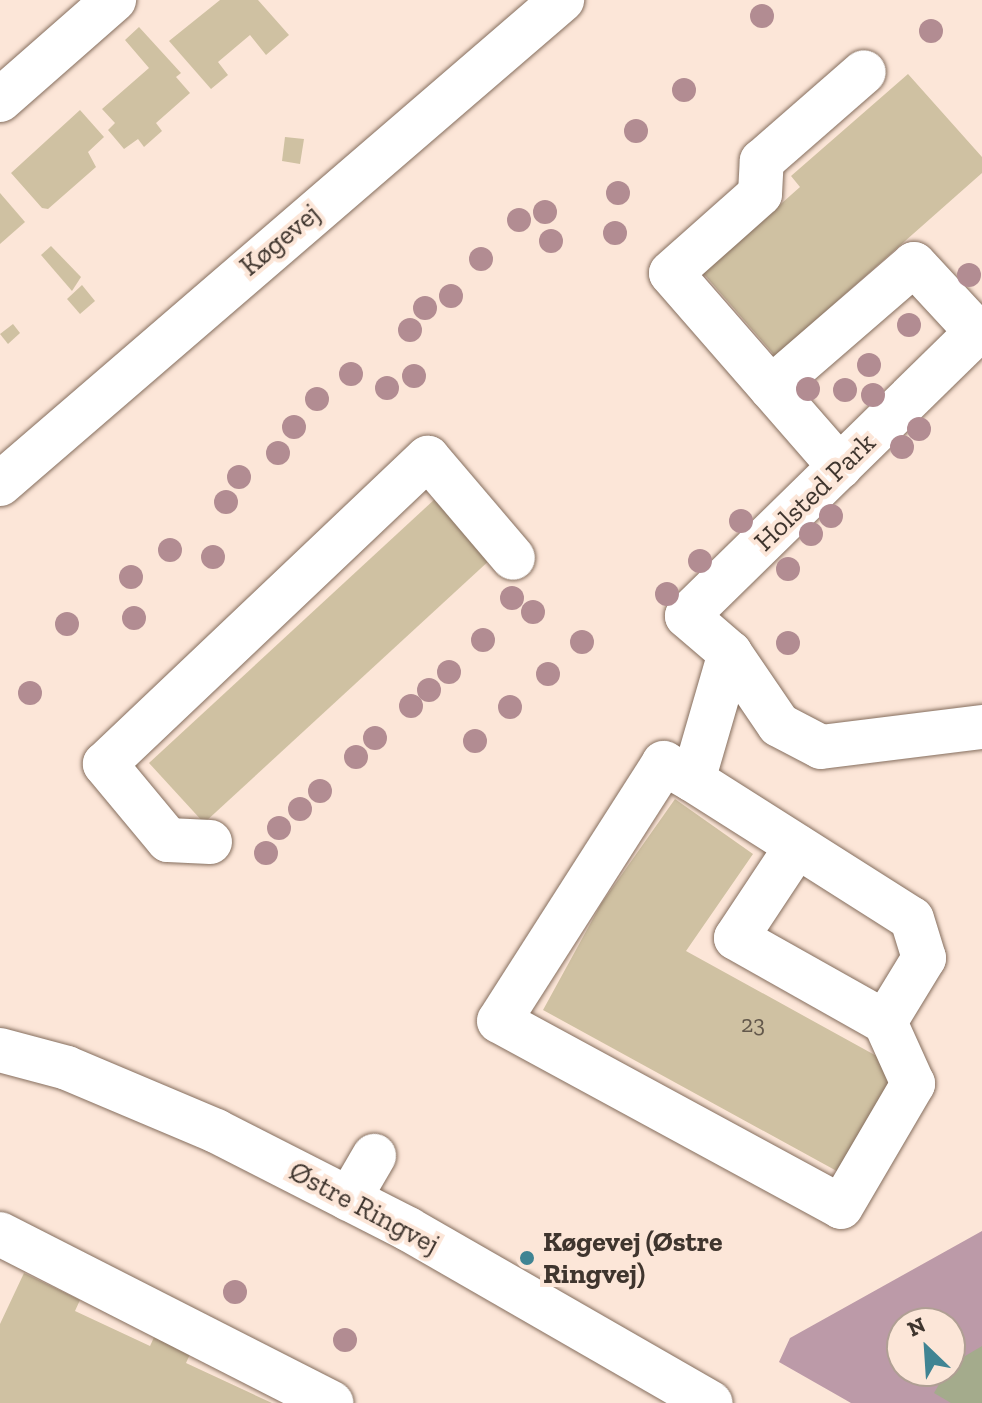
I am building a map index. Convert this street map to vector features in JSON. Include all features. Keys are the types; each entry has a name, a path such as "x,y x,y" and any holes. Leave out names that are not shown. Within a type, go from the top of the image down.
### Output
{"street":[{"path":"0,100 114,0"},
{"name":"Køgevej","path":"0,484 562,0"},
{"path":"840,467 671,273 760,194 762,161 864,72"},
{"path":"771,388 914,264 980,329"},
{"name":"Holsted Park","path":"730,653 687,616 980,329"},
{"path":"210,842 168,840 105,764 428,458 513,558"},
{"path":"730,653 779,725 821,747 973,738"},
{"path":"693,780 730,653"},
{"path":"797,846 736,938 885,1022 913,1084 841,1207 499,1021 664,763 693,780 797,846 912,919 924,958 885,1022"},
{"name":"Østre Ringvej","path":"0,1050 67,1068 189,1119 349,1199 711,1403"},
{"path":"349,1199 374,1156"},
{"path":"0,1234 331,1403"}],"shaded area":[{"path":"982,1231 982,1403 851,1403 779,1362 790,1338"},
{"path":"982,1346 982,1403 951,1403 934,1393 937,1387 966,1387 966,1356"}],"building":[{"path":"220,0 258,0 289,35 266,55 250,35 218,62 228,75 211,89 169,41"},
{"path":"139,27 181,73 176,77 190,93 156,123 162,131 144,147 138,139 124,149 108,130 115,123 102,109 149,68 125,40"},
{"path":"908,74 982,157 982,173 775,356 703,273 800,187 791,176"},
{"path":"80,110 104,137 88,152 96,167 48,209 42,208 11,173"},
{"path":"285,137 304,139 300,164 282,161"},
{"path":"0,193 25,222 0,244"},
{"path":"51,246 81,277 72,291 41,255"},
{"path":"82,285 95,301 80,314 67,299"},
{"path":"13,324 20,333 8,344 0,334"},
{"path":"436,498 492,558 204,823 149,763"},
{"path":"675,799 753,854 686,951 902,1070 844,1175 543,1010 601,904"},
{"path":"24,1273 80,1300 75,1311 150,1346 156,1333 192,1350 186,1363 272,1403 0,1403 0,1324"}],"place":[{"name":"Køgevej (Østre Ringvej)","path":"527,1258"}]}
